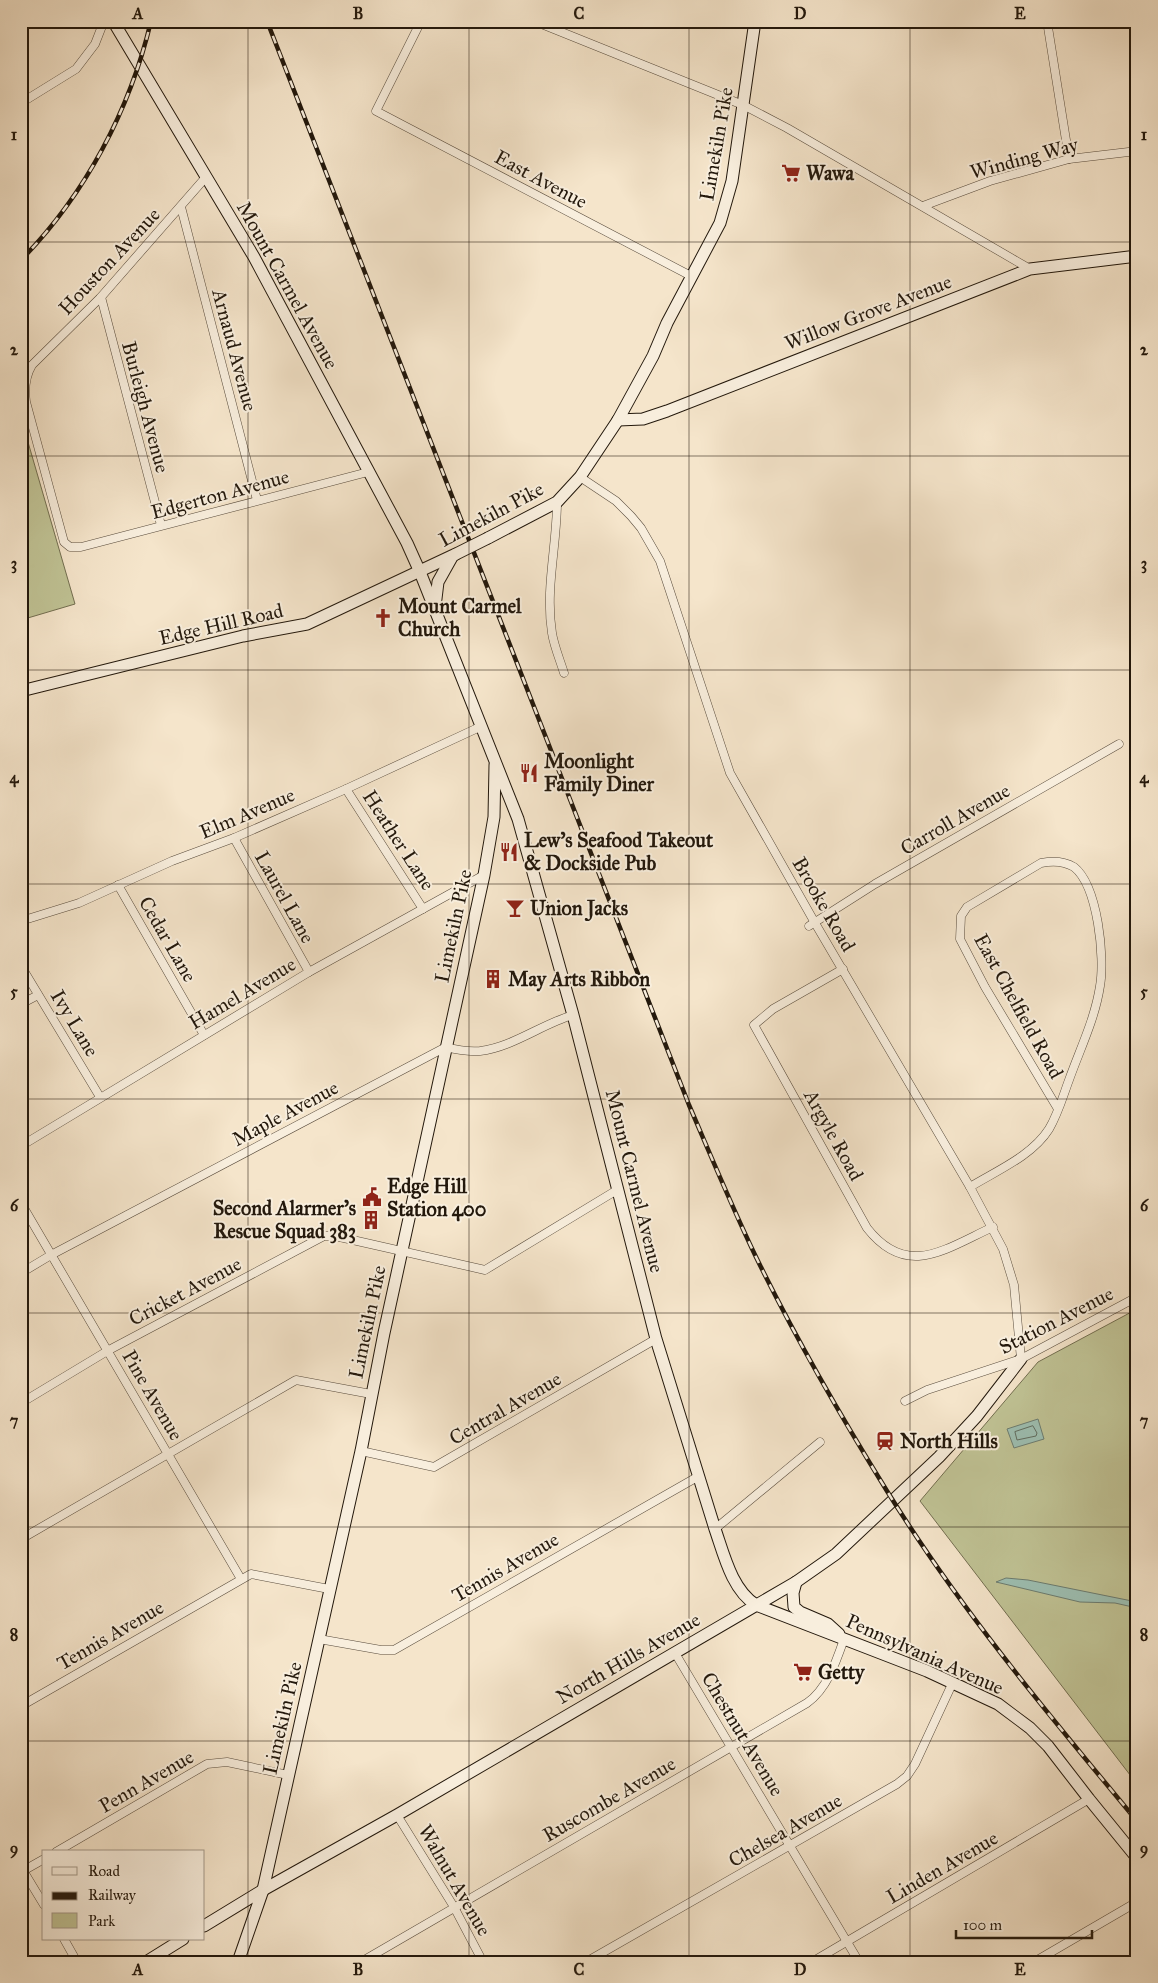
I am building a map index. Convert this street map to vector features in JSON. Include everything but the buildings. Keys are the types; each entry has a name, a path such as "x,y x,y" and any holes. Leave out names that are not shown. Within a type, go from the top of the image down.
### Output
{"main road":[{"name":"Mount Carmel Avenue","path":"113,21 254,257 407,543 420,572"},
{"name":"Limekiln Pike","path":"238,1962 263,1890 360,1452 484,875 494,817 495,758 420,572 557,502 580,477 618,420 653,356 667,322 720,223 732,181 756,21"},
{"name":"Willow Grove Avenue","path":"618,420 643,419 667,411 1030,269 1137,256"},
{"path":"435,608 438,582 455,555"},
{"name":"Edge Hill Road","path":"21,691 234,638 307,624 420,572"},
{"name":"Mount Carmel Avenue","path":"495,758 518,819 574,1015 656,1340 726,1560 739,1589 747,1599 756,1605"},
{"name":"North Hills Avenue","path":"205,1925 796,1582 836,1554 882,1508 938,1457 977,1416 1021,1359"},
{"path":"796,1582 793,1594 794,1607 800,1612 828,1624 844,1639"},
{"name":"Pennsylvania Avenue","path":"756,1605 953,1682 998,1704 1030,1728 1048,1746 1137,1858"},
{"path":"146,1962 180,1940"}],"street":[{"path":"21,103 76,69 95,44 104,21"},
{"name":"East Avenue","path":"421,21 376,111 691,276"},
{"path":"534,21 743,105 923,206 1030,269"},
{"path":"1046,21 1069,159"},
{"name":"Winding Way","path":"923,206 990,181 1069,159 1137,151"},
{"name":"Houston Avenue","path":"81,547 70,547 64,542 61,535 26,402 27,373 32,365 100,297 206,177"},
{"name":"Arnaud Avenue","path":"181,207 258,500"},
{"name":"Burleigh Avenue","path":"100,297 161,525"},
{"name":"Edgerton Avenue","path":"81,547 368,472"},
{"name":"Brooke Road","path":"580,477 616,501 636,522 652,545 660,562 730,774 812,925 843,969 993,1227 1010,1266 1014,1285 1021,1359"},
{"path":"557,502 550,620 552,635 564,673"},
{"name":"Elm Avenue","path":"21,921 79,902 172,861 234,838 482,726"},
{"name":"Carroll Avenue","path":"812,925 875,884 1119,744"},
{"name":"Heather Lane","path":"346,789 424,909"},
{"name":"Laurel Lane","path":"234,838 309,972"},
{"name":"East Chelfield Road","path":"1051,860 1072,866 1078,871 1090,895 1099,929 1101,983 1092,1018 1058,1109 985,986 960,939 961,916 967,907 1041,863 1051,860"},
{"name":"Hamel Avenue","path":"21,1146 309,972 484,875"},
{"name":"Cedar Lane","path":"118,885 204,1035"},
{"name":"Ivy Lane","path":"21,966 100,1097"},
{"name":"Argyle Road","path":"843,969 773,1009 754,1025 867,1228 886,1248 901,1256 910,1257 944,1249 993,1227"},
{"path":"21,1004 38,995"},
{"path":"446,1047 466,1052 499,1047 556,1020 574,1015"},
{"name":"Maple Avenue","path":"21,1272 446,1047"},
{"path":"970,1187 1034,1147 1049,1129 1058,1109"},
{"name":"Cricket Avenue","path":"21,1403 109,1350 324,1236 335,1236 485,1270 617,1190"},
{"name":"Pine Avenue","path":"21,1203 109,1350 241,1579"},
{"name":"Station Avenue","path":"905,1401 927,1390 1021,1359 1137,1297"},
{"name":"Central Avenue","path":"360,1452 434,1467 656,1340"},
{"path":"21,1539 296,1380 371,1394"},
{"path":"716,1529 820,1442"},
{"name":"Tennis Avenue","path":"319,1639 381,1650 394,1650 699,1476"},
{"name":"Tennis Avenue","path":"21,1706 251,1574 329,1589"},
{"name":"Ruscombe Avenue","path":"361,1962 814,1698 824,1686 844,1639"},
{"name":"Chestnut Avenue","path":"675,1653 859,1962"},
{"name":"Chelsea Avenue","path":"586,1962 897,1784 907,1776 915,1764 953,1682"},
{"name":"Penn Avenue","path":"59,1850 208,1764 227,1762 288,1775"},
{"name":"Linden Avenue","path":"812,1962 1089,1799"},
{"name":"Walnut Avenue","path":"397,1815 454,1907 484,1962"},
{"path":"42,1860 22,1870 42,1902"},
{"path":"1034,1962 1137,1902"},
{"path":"65,1940 77,1962"}],"green space":[{"path":"21,418 75,604 21,620"},
{"path":"1137,1309 1137,1784 920,1501 1038,1362"}],"water":[{"path":"1038,1419 1044,1439 1014,1448 1007,1429"},
{"path":"1006,1578 1028,1580 1137,1602 1137,1608 1115,1603 1080,1602 996,1582"}],"railway":[{"path":"21,260 65,208 102,150 118,119 131,87 151,21"},
{"path":"267,21 689,1105 756,1257 786,1317 835,1405 915,1535 1006,1660 1137,1821"}],"place":[{"name":"Wawa","path":"791,173"},
{"name":"Mount Carmel Church","path":"383,618"},
{"name":"Moonlight Family Diner","path":"529,773"},
{"name":"Lew's Seafood Takeout & Dockside Pub","path":"509,852"},
{"name":"Union Jacks","path":"515,908"},
{"name":"May Arts Ribbon","path":"493,979"},
{"name":"Edge Hill Station 400","path":"372,1197"},
{"name":"Second Alarmer's Rescue Squad 383","path":"371,1220"},
{"name":"North Hills","path":"885,1441"},
{"name":"Getty","path":"803,1672"}]}
